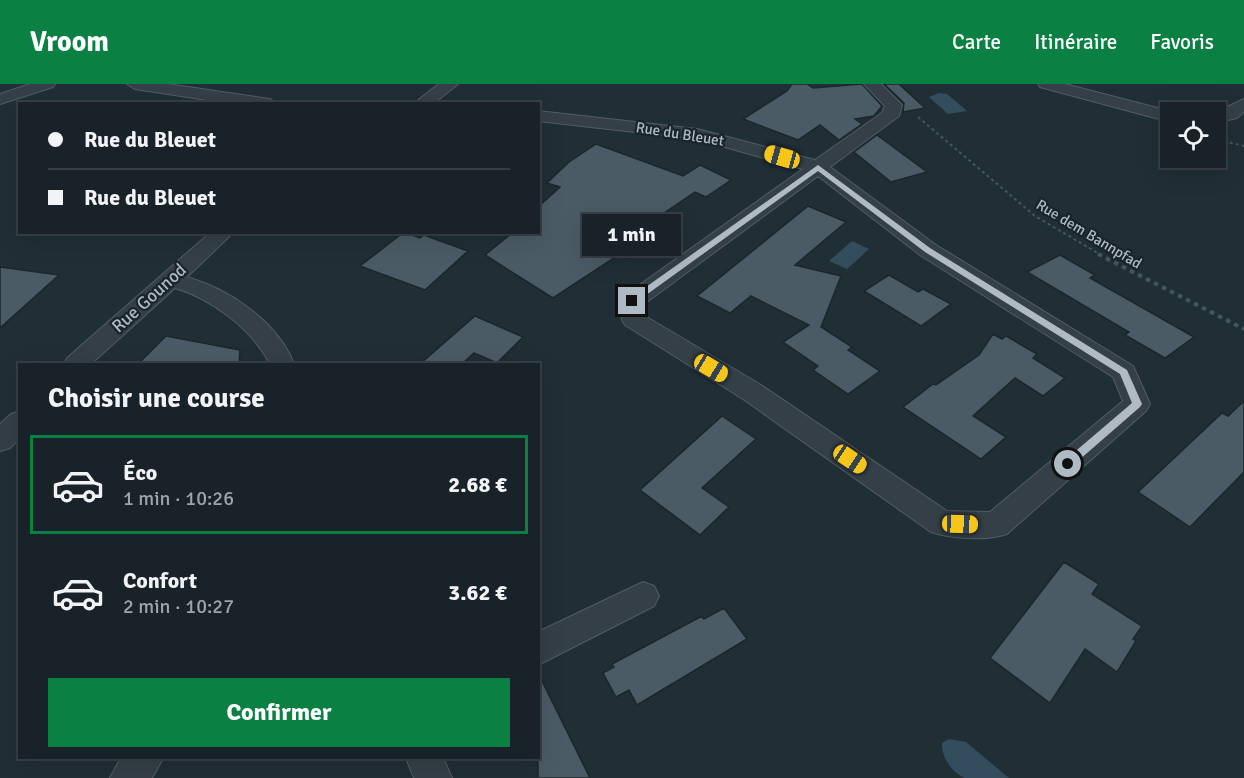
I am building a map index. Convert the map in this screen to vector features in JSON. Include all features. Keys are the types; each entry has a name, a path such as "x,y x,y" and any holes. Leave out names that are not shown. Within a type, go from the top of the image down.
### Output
{"street":[{"path":"0,99 46,84"},
{"path":"135,84 256,102"},
{"path":"424,101 450,84"},
{"name":"Rue du Bleuet","path":"540,116 697,134 818,167 928,250 1124,372 1137,404 996,525 942,523 752,392 633,320 632,301 818,167 890,116 894,105 872,84"},
{"path":"1056,85 1160,114"},
{"path":"1226,115 1244,104"},
{"name":"Rue Gounod","path":"77,363 222,234"},
{"path":"169,279 212,294 256,330 275,349 282,363"},
{"path":"0,441 18,423"},
{"path":"540,648 643,596"},
{"path":"129,778 143,759"},
{"path":"425,759 433,778"}],"path":[{"name":"Rue dem Bannpfad","path":"911,111 1035,216 1119,266 1244,329"},
{"path":"1226,141 1244,147"}],"water":[{"path":"939,93 947,94 967,111 948,114 929,97"},
{"path":"852,241 869,249 847,269 829,261"},
{"path":"949,739 966,742 1009,778 960,776 943,753 942,743"}],"building":[{"path":"792,84 807,84 813,88 862,84 882,106 874,116 855,119 862,124 839,140 820,125 798,140 743,119 787,91"},
{"path":"884,84 899,84 925,108 903,112 904,103"},
{"path":"877,135 927,172 891,182 854,152"},
{"path":"596,144 683,176 700,165 731,180 706,197 695,192 642,228 660,237 628,258 620,254 553,298 485,255 511,234 540,234 540,205 560,187 547,183 569,162"},
{"path":"808,206 846,222 795,265 841,276 821,327 852,347 848,350 880,371 848,394 813,370 818,366 783,342 809,325 751,296 730,313 697,296"},
{"path":"401,234 420,238 424,235 468,251 425,290 360,266"},
{"path":"1060,255 1095,275 1090,278 1194,337 1165,358 1125,335 1129,332 1027,272"},
{"path":"0,267 59,275 0,328"},
{"path":"889,275 918,292 923,289 951,304 921,326 864,291"},
{"path":"475,316 523,337 497,363 474,353 463,363 421,363"},
{"path":"993,334 1002,339 1006,336 1037,354 1033,358 1065,378 1043,396 1015,378 973,416 1006,437 981,459 903,407 933,384 936,385 979,355"},
{"path":"166,336 240,350 239,363 139,363"},
{"path":"1244,401 1244,472 1190,527 1138,492 1222,413 1228,416"},
{"path":"722,416 756,439 702,488 729,507 700,535 640,490"},
{"path":"1064,562 1099,584 1092,594 1142,626 1133,639 1136,641 1117,672 1085,649 1050,703 990,658"},
{"path":"724,608 747,639 637,705 629,690 616,697 603,673 614,667 612,664 702,616 704,619"},
{"path":"540,677 590,778 538,778 538,759 540,759"}],"route":[{"path":"632,301 818,167 928,250 1124,372 1137,404 1068,464"}]}
